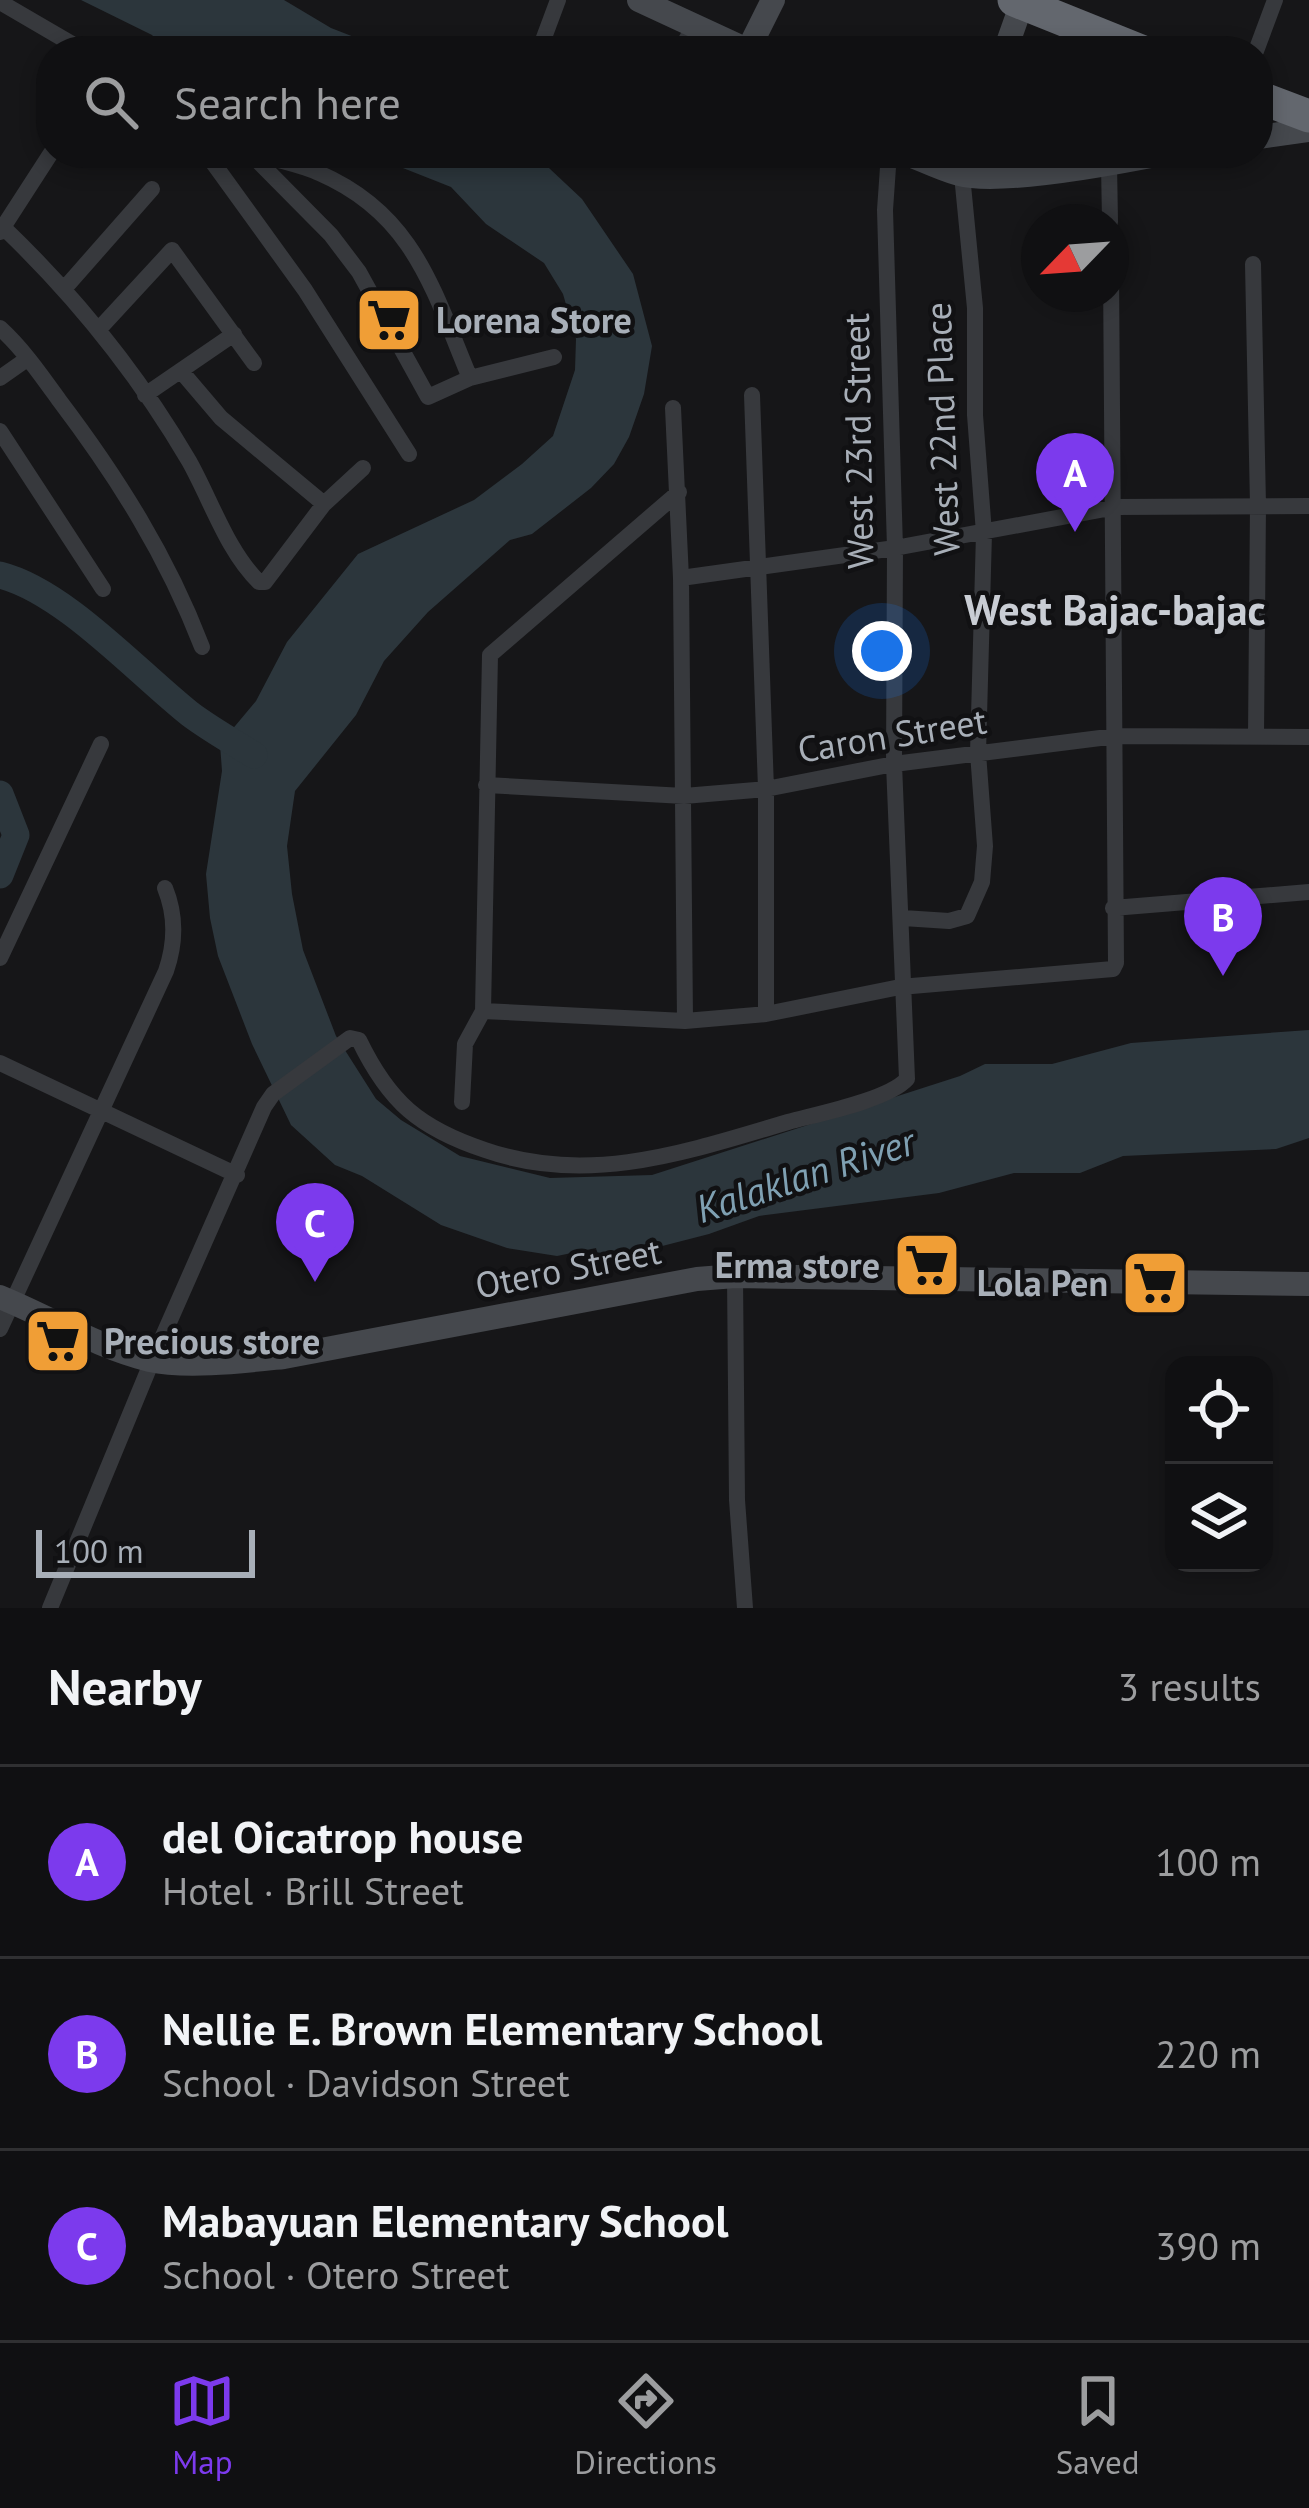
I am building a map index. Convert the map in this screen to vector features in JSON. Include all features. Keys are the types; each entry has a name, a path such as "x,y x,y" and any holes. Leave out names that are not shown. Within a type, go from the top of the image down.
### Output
{"highway":[{"path":"1018,2 1103,36"},
{"path":"1273,103 1309,116"}],"main road":[{"path":"639,0 716,36"},
{"path":"755,36 772,0"},
{"path":"1009,36 1018,2"},
{"path":"1273,135 1309,130"},
{"name":"Otero Street","path":"6,1299 70,1330 152,1360 235,1361 284,1357 735,1276 1309,1284"}],"street":[{"path":"545,36 558,0"},
{"path":"1262,36 1275,0"},
{"path":"0,2 58,36"},
{"path":"688,36 694,26"},
{"path":"41,168 2,230 100,328 188,460 255,580 265,582 324,504 363,468"},
{"path":"217,168 305,290 409,454"},
{"path":"267,168 359,272 428,397 470,378 554,357"},
{"path":"305,168 365,196 399,228 424,266 470,378"},
{"name":"West 23rd Street","path":"237,1175 269,1100 350,1038 359,1040 371,1067 396,1101 437,1131 505,1157 550,1167 628,1164 680,1154 901,1085 907,1079 894,764 895,548 885,210 889,168"},
{"name":"West 22nd Place","path":"903,918 949,921 967,916 982,882 978,753 984,533 974,415 975,308 966,168"},
{"path":"1109,168 1110,204"},
{"path":"64,289 152,189"},
{"path":"100,328 171,250 254,363"},
{"path":"1253,264 1256,736"},
{"path":"483,1012 686,1021 766,1014 900,987 1108,970 1116,963 1112,312"},
{"path":"0,328 136,510 176,580 202,647"},
{"path":"146,394 234,334"},
{"path":"0,378 27,359"},
{"path":"182,370 221,418 324,504"},
{"path":"752,395 766,789 766,1014"},
{"path":"673,408 681,578 686,1021"},
{"path":"0,431 104,590"},
{"path":"462,1102 465,1044 483,1012 490,655 679,492"},
{"path":"681,578 895,548 1115,507 1309,506"},
{"name":"Caron Street","path":"486,785 684,796 766,789 894,764 1116,736 1309,737"},
{"path":"0,958 101,744"},
{"path":"0,1328 6,1299 102,1110 171,957 174,922 165,888"},
{"path":"1114,908 1309,892"},
{"path":"0,1063 237,1175 152,1360 50,1608"},
{"path":"735,1276 737,1500 745,1608"}],"water":[{"path":"81,0 284,0 352,36 153,36"},
{"name":"Kalaklan River","path":"403,168 549,168 582,199 633,274 652,346 644,394 614,464 532,534 510,540 428,612 384,661 356,715 295,791 287,846 303,950 336,1036 376,1099 460,1156 550,1178 652,1175 985,1064 1052,1064 1131,1043 1309,1030 1309,1138 1276,1149 1123,1156 1080,1173 1014,1173 939,1193 759,1216 600,1262 596,1248 557,1256 507,1248 441,1225 362,1176 335,1165 291,1125 252,1044 218,956 210,918 206,874 222,771 220,744 256,701 287,642 358,554 474,500 522,464 553,436 575,370 576,339 563,294 544,263 486,224 451,187"}],"waterway":[{"path":"0,575 74,615 190,714 254,755"},
{"path":"0,794 16,835 0,875"}],"place":[{"name":"Lorena Store","path":"389,320"},
{"name":"del Oicatrop house","path":"1075,532"},
{"name":"Nellie E. Brown Elementary School","path":"1223,976"},
{"name":"Erma store","path":"927,1265"},
{"name":"Mabayuan Elementary School","path":"315,1282"},
{"name":"Lola Pen","path":"1155,1283"},
{"name":"Precious store","path":"58,1341"}],"district":[{"name":"West Bajac-bajac","path":"1115,610"}]}
